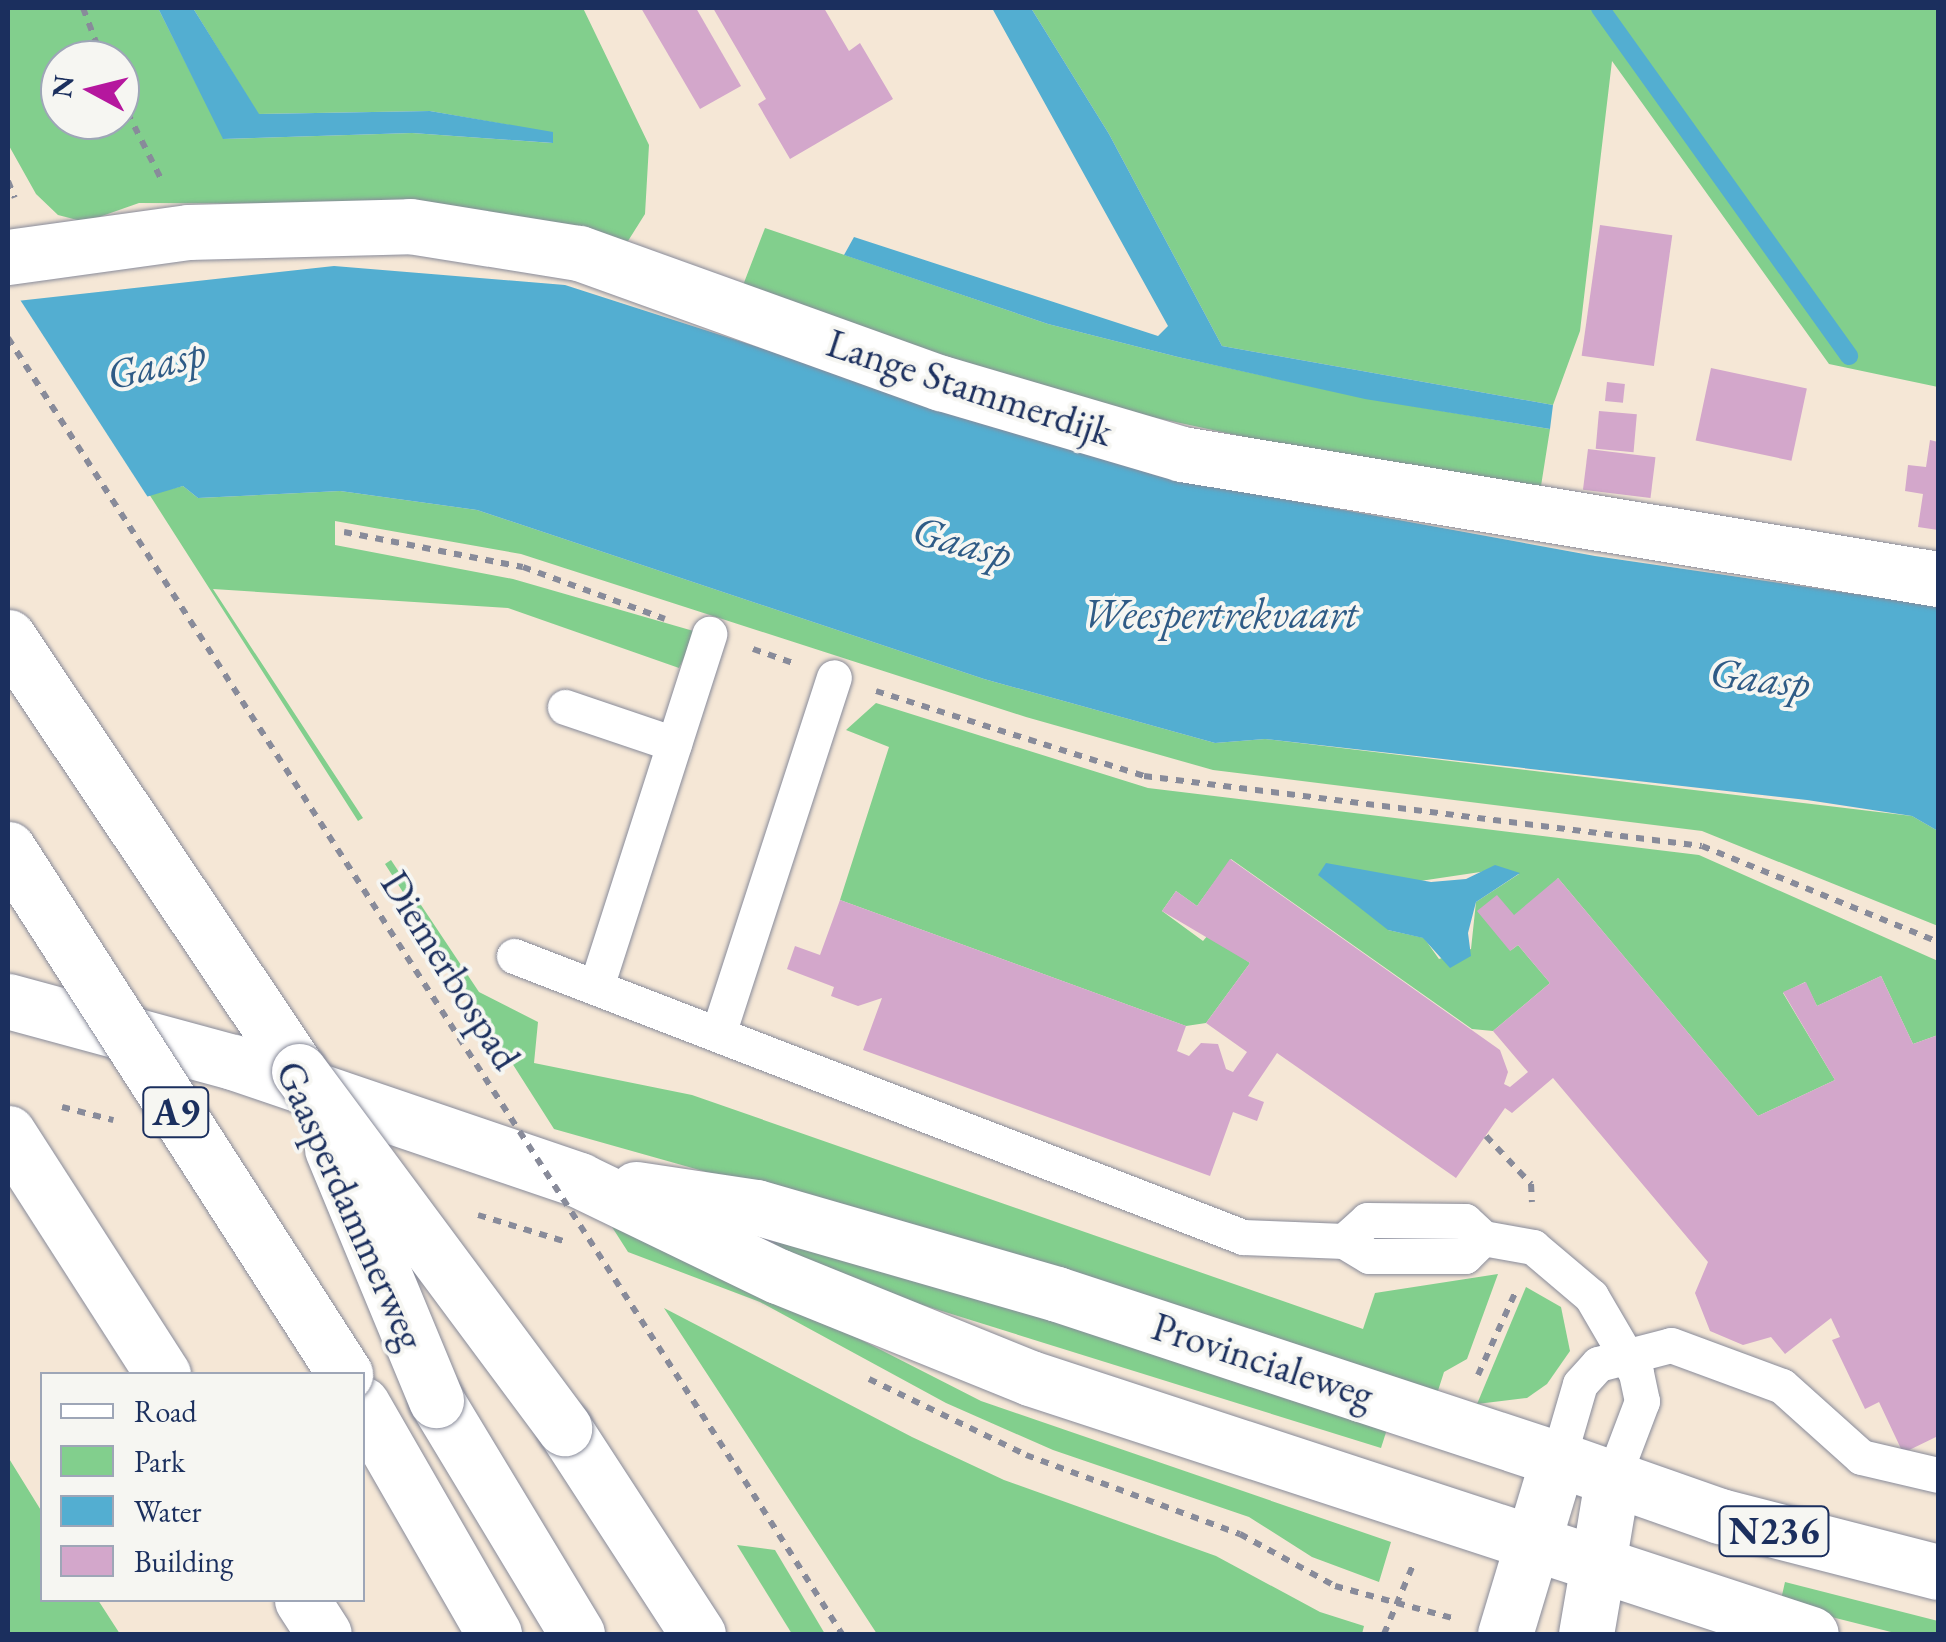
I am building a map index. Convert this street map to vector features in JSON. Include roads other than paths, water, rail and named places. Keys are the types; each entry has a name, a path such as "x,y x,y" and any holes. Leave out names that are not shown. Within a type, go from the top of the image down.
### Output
{"main road":[{"name":"Lange Stammerdijk","path":"8,257 188,232 410,226 580,252 941,383 1182,454 1938,578"},
{"name":"Gaasperdammerweg","path":"8,637 299,1071 436,1400 577,1634"},
{"name":"Gaasperdammerweg","path":"8,849 344,1372"},
{"name":"Provincialeweg","path":"8,1001 234,1062 579,1180 778,1276 1030,1378 1810,1634"},
{"path":"299,1071 564,1428 698,1634"},
{"path":"26,1118 150,1352"},
{"name":"Provincialeweg","path":"579,1180 756,1207 1260,1357 1720,1516 1938,1572"},
{"name":"Gaasperdammerweg","path":"365,1409 494,1634"},
{"path":"1505,1634 1558,1459"},
{"path":"1586,1634 1612,1480"},
{"path":"303,1602 324,1634"}],"lane":[{"path":"596,986 709,634"},
{"path":"718,1034 834,677"},
{"path":"565,707 674,744"},
{"path":"514,956 1243,1237 1344,1241 1368,1220 1466,1221 1483,1238 1533,1247 1591,1296 1624,1352 1642,1401 1612,1480"},
{"path":"1558,1459 1580,1384 1598,1364 1624,1352 1671,1344 1782,1386 1861,1456 1938,1475"}],"water":[{"path":"158,8 193,8 259,114 430,111 553,132 553,143 412,133 223,139"},
{"path":"992,8 1031,8 1109,134 1222,346 1553,405 1550,429 1365,399 1178,357 1048,324 844,255 854,237 1158,336 1168,326"},
{"name":"Weespertrekvaart","path":"334,266 565,285 1158,476 1595,556 1938,606 1938,831 1912,816 1807,800 1265,739 1215,743 984,679 477,510 340,491 198,498 183,486 8,538 8,302"},
{"path":"1326,863 1431,882 1466,879 1495,865 1520,873 1476,902 1468,933 1471,956 1450,968 1423,938 1388,930 1318,875"}],"waterway":[{"path":"1600,8 1849,356"}],"water label":[{"name":"Gaasp","path":"156,364"},
{"name":"Gaasp","path":"962,542"},
{"name":"Gaasp","path":"1760,678"}]}
